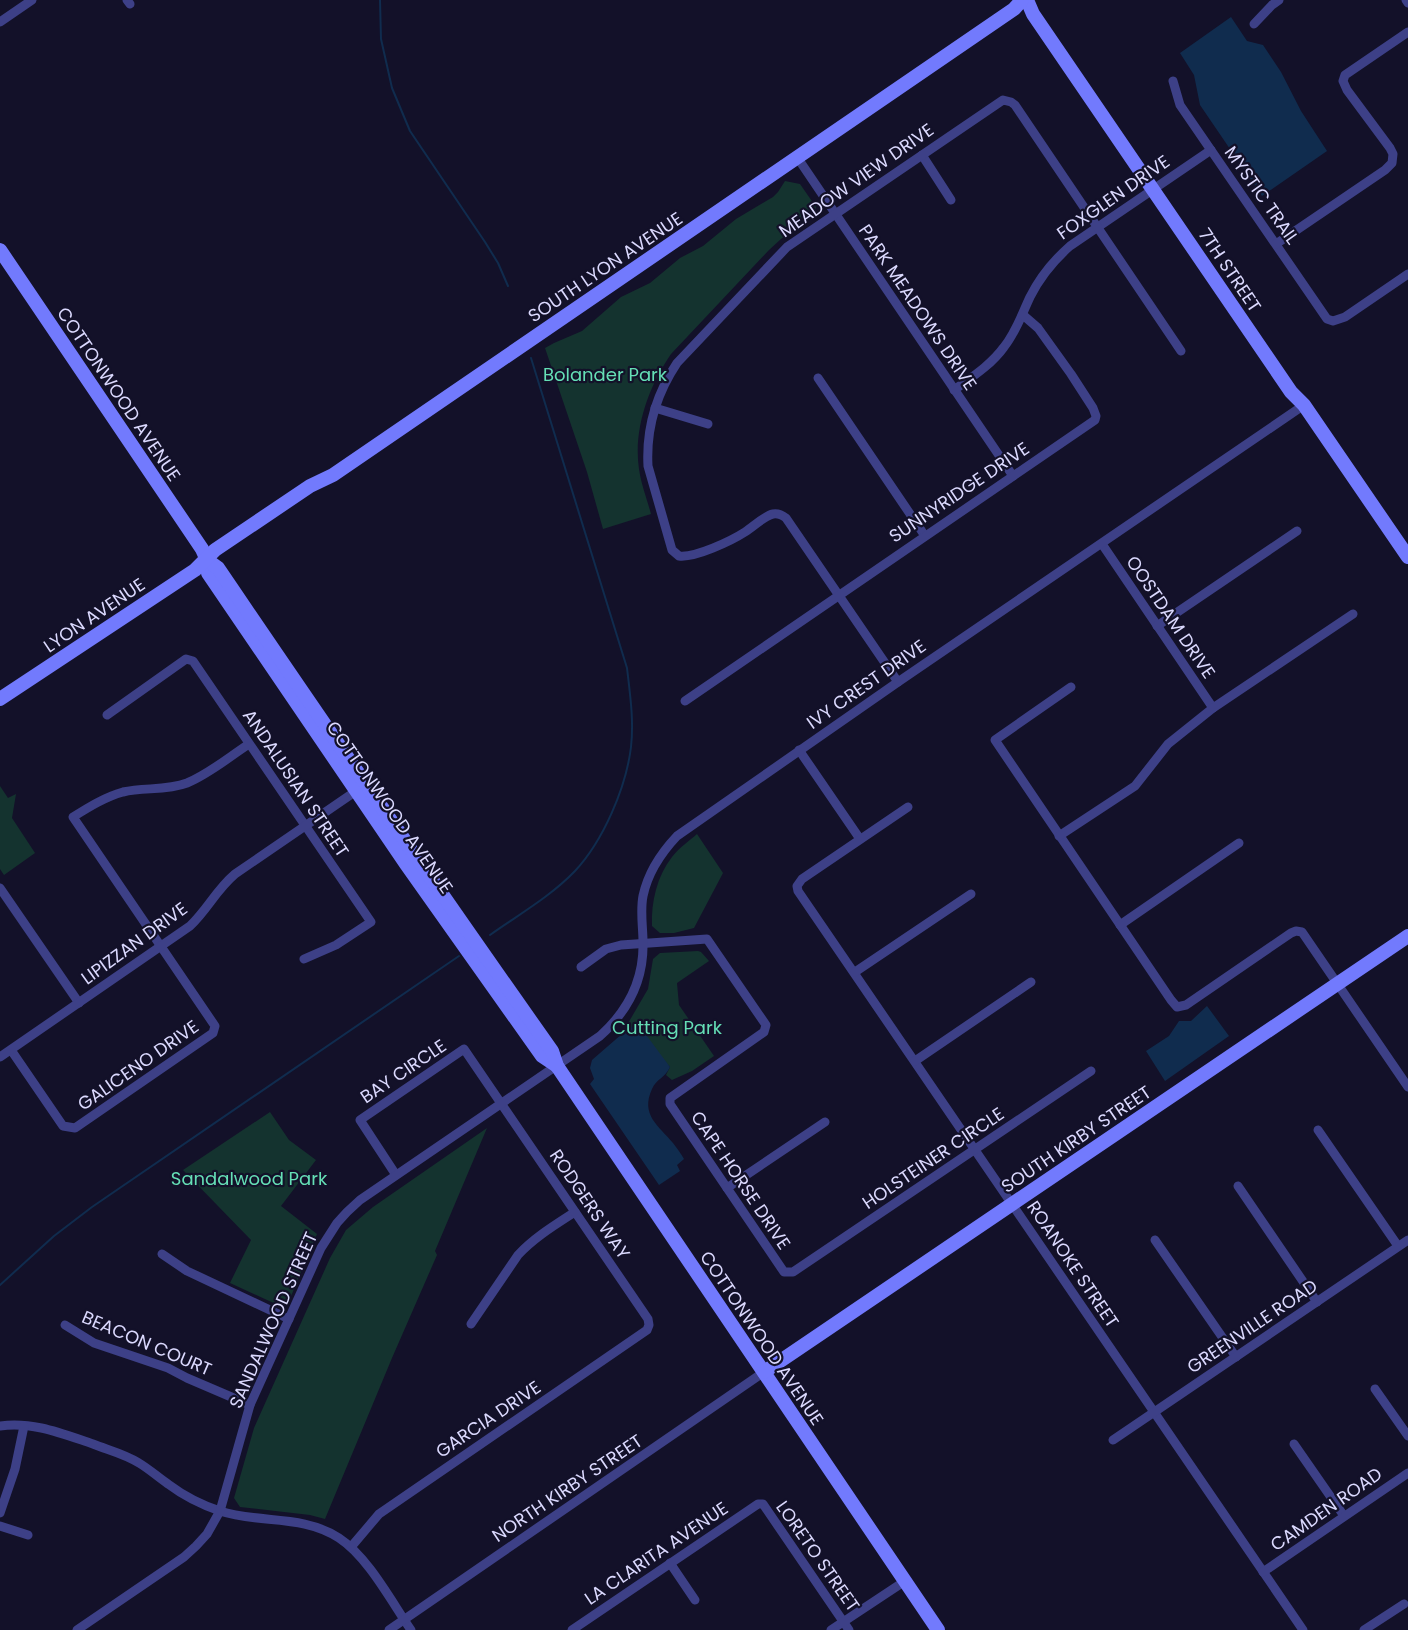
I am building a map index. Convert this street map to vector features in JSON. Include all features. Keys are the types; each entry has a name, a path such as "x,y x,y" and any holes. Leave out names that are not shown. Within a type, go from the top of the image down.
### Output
{"street":[{"path":"0,22 32,0"},
{"name":"SOUTH LYON AVENUE","path":"207,560 215,550 310,486 333,476 1014,9 1022,0"},
{"name":"7TH STREET","path":"1027,0 1033,14 1291,392 1304,405 1407,555"},
{"path":"1254,24 1279,0"},
{"path":"1276,243 1392,163 1393,154 1390,148 1347,90 1343,81 1345,75 1408,32"},
{"name":"MYSTIC TRAIL","path":"1173,81 1180,105 1324,316 1333,321 1345,316 1408,274"},
{"name":"MEADOW VIEW DRIVE","path":"838,595 786,518 779,514 771,514 727,543 687,556 678,556 672,550 648,466 647,454 655,408 667,379 677,363 787,247 999,101 1007,100 1015,105 1097,227"},
{"name":"FOXGLEN DRIVE","path":"954,390 1005,347 1037,283 1070,246 1210,150"},
{"path":"922,155 951,200"},
{"name":"PARK MEADOWS DRIVE","path":"797,157 1013,476"},
{"path":"1097,227 1181,351"},
{"name":"COTTONWOOD AVENUE","path":"0,250 207,560 218,568 308,697 361,788 542,1056 557,1066 938,1630"},
{"name":"SUNNYRIDGE DRIVE","path":"685,701 1093,423 1096,416 1093,408 1077,382 1038,328 1023,315"},
{"path":"818,378 925,536"},
{"name":"IVY CREST DRIVE","path":"557,1066 600,1036 624,1011 633,996 643,963 643,894 655,864 665,848 677,836 1304,405"},
{"path":"655,408 708,424"},
{"path":"1157,626 1297,531"},
{"name":"OOSTDAM DRIVE","path":"1102,544 1213,708"},
{"name":"LYON AVENUE","path":"0,699 207,560"},
{"path":"838,595 898,682"},
{"path":"1059,836 1135,786 1168,744 1213,708 1353,614"},
{"name":"ANDALUSIAN STREET","path":"106,715 186,659 193,661 371,922 336,945 304,959"},
{"path":"1071,687 995,740 1171,1000 1177,1007 1186,1005 1296,931 1302,932 1408,1087"},
{"path":"161,947 73,817 94,804 123,792 163,789 187,783 249,744"},
{"path":"799,750 860,839 908,807"},
{"name":"LIPIZZAN DRIVE","path":"0,1057 190,926 200,917 217,891 235,874 361,788"},
{"name":"ROANOKE STREET","path":"860,839 802,879 796,886 798,891 1303,1630"},
{"path":"1120,925 1239,843"},
{"path":"0,888 79,1003"},
{"path":"855,972 971,894"},
{"name":"SOUTH KIRBY STREET","path":"764,1372 1408,936"},
{"name":"CAPE HORSE DRIVE","path":"643,943 707,939 766,1025 764,1032 670,1098 670,1104 784,1272 793,1272"},
{"path":"581,967 613,946 643,943"},
{"name":"GALICENO DRIVE","path":"11,1050 63,1126 75,1128 213,1033 215,1026 161,947"},
{"path":"915,1061 1031,982"},
{"name":"BAY CIRCLE","path":"396,1175 360,1120 464,1049 501,1103"},
{"name":"SANDALWOOD STREET","path":"77,1630 184,1557 207,1534 220,1511 250,1405 321,1248 337,1223 360,1200 557,1066"},
{"name":"HOLSTEINER CIRCLE","path":"793,1272 1091,1071"},
{"name":"RODGERS WAY","path":"501,1103 648,1319 649,1325"},
{"path":"726,1188 825,1122"},
{"path":"1318,1130 1398,1246"},
{"path":"1238,1186 1317,1302"},
{"path":"471,1324 522,1251 575,1212"},
{"path":"1155,1240 1236,1357"},
{"name":"GREENVILLE ROAD","path":"1113,1440 1408,1240"},
{"path":"162,1254 187,1271 289,1319"},
{"name":"BEACON COURT","path":"64,1325 94,1343 168,1368 250,1405"},
{"name":"GARCIA DRIVE","path":"351,1547 379,1514 647,1330 649,1325"},
{"name":"NORTH KIRBY STREET","path":"389,1630 764,1372"},
{"path":"1375,1389 1408,1436"},
{"path":"0,1426 42,1427 125,1455 177,1491 220,1511 240,1516 312,1525 338,1537 363,1560 411,1630"},
{"path":"0,1513 15,1469 24,1426"},
{"path":"1294,1444 1344,1516"},
{"name":"CAMDEN ROAD","path":"1263,1572 1408,1473"},
{"name":"LA CLARITA AVENUE","path":"572,1630 758,1504"},
{"name":"LORETO STREET","path":"758,1504 764,1504 846,1626"},
{"path":"0,1526 28,1535"},
{"path":"670,1563 695,1600"},
{"path":"831,1630 846,1626 905,1581"},
{"path":"1364,1630 1404,1604"}],"green space":[{"name":"Bolander Park","path":"785,181 800,184 816,207 814,216 769,250 671,354 644,408 638,439 640,475 651,514 603,529 587,472 545,348 582,331 621,297 650,283 680,258 703,246 736,219 773,197"},
{"path":"0,786 8,798 16,794 12,818 35,853 4,875 0,869"},
{"path":"697,834 723,873 694,928 674,933 660,933 652,926 654,899 662,872 672,857"},
{"name":"Cutting Park","path":"698,951 709,961 677,983 679,1005 714,1056 692,1071 672,1080 666,1075 670,1067 635,1027 627,1025 648,989 653,959 660,953"},
{"name":"Sandalwood Park","path":"270,1112 289,1140 316,1160 281,1206 317,1234 289,1301 278,1305 230,1283 251,1240 183,1170"},
{"path":"487,1128 435,1251 437,1255 325,1519 310,1515 240,1507 234,1498 254,1428 330,1258 346,1230 373,1207"}],"water":[{"path":"1231,17 1247,41 1263,45 1327,151 1262,196 1200,105 1194,75 1180,53"},
{"path":"1207,1006 1229,1036 1165,1081 1146,1051 1169,1036 1179,1021 1191,1021"},
{"path":"630,1027 641,1028 670,1067 654,1086 648,1106 657,1125 684,1159 677,1165 680,1171 659,1185 590,1084 594,1079 590,1068 592,1060"}],"waterway":[{"path":"380,0 381,39 392,88 410,131 485,242 508,286"},
{"path":"490,935 555,889 585,859 612,813 624,779 632,737 627,668 531,358"},
{"path":"0,1285 54,1236 92,1207 459,956"}]}
